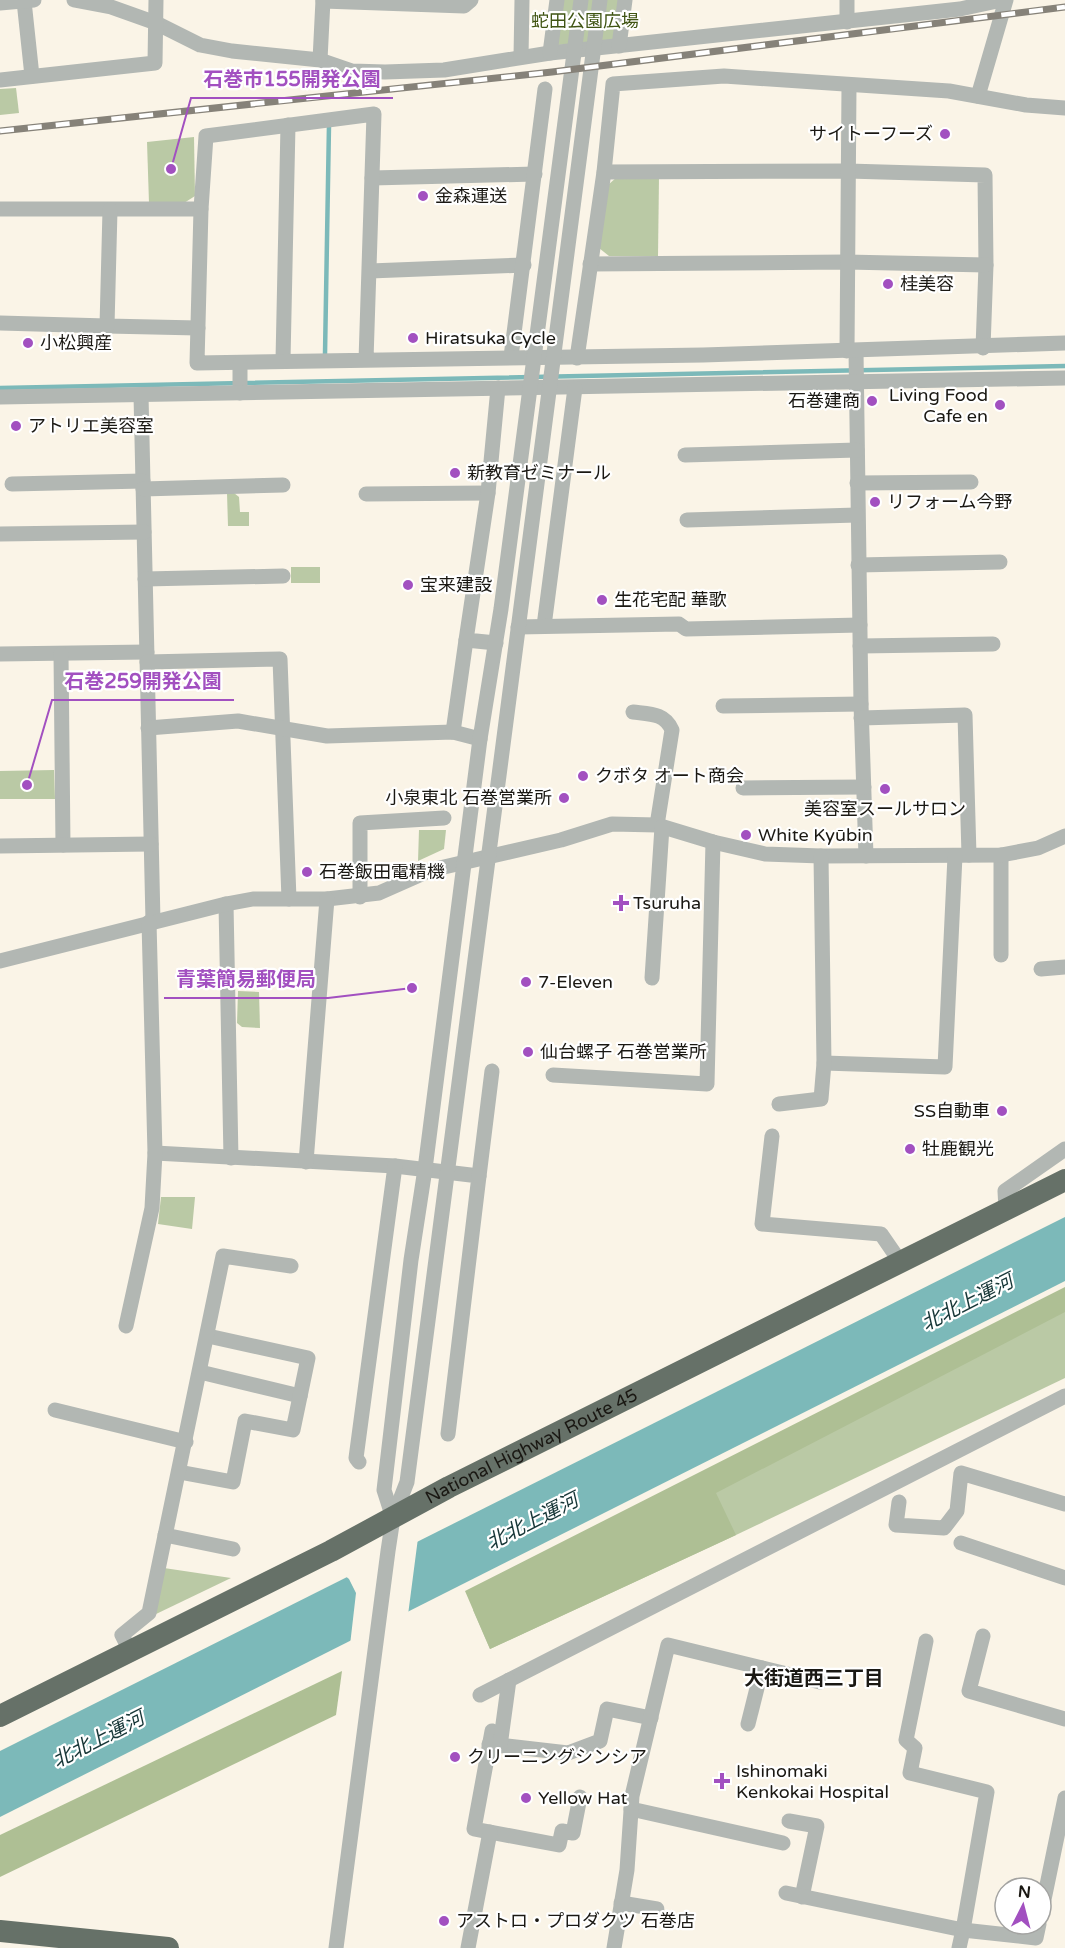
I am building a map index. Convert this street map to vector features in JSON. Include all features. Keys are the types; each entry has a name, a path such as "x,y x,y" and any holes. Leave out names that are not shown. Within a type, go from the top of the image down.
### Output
{"highway":[{"name":"National Highway Route 45","path":"0,1716 130,1651 392,1528 449,1487 1065,1180"},
{"path":"0,1931 31,1941 168,1948"}],"street":[{"path":"74,0 111,7 156,23 200,45 232,51 320,60 352,71 385,72 444,70 550,53 960,9 1004,0 978,96"},
{"path":"0,80 155,63 156,0"},
{"path":"320,60 323,0 464,6 471,0"},
{"path":"520,57 522,0"},
{"path":"550,53 557,0"},
{"path":"392,1528 384,1490 411,1260 581,0"},
{"path":"336,1948 392,1528 407,1482 600,0"},
{"path":"619,46 625,0"},
{"path":"847,0 847,22"},
{"path":"17,1 32,76"},
{"path":"577,358 604,172 614,84 724,76 949,91 1026,105 1065,108"},
{"path":"849,86 846,262 855,364 866,856"},
{"path":"511,357 545,89"},
{"path":"366,360 374,114 206,136 201,209 197,363 240,368 283,360 366,360 511,357 577,358 855,364 1065,378"},
{"path":"283,360 288,125"},
{"path":"604,172 848,171 985,175 986,265 983,348"},
{"path":"372,178 535,174"},
{"path":"0,209 201,209"},
{"path":"107,326 110,210"},
{"path":"590,264 846,262 986,265"},
{"path":"370,271 524,265"},
{"path":"0,323 198,328"},
{"path":"0,397 575,388 855,364 983,348 1065,343"},
{"path":"240,368 240,392"},
{"path":"453,732 488,493 498,388"},
{"path":"544,626 575,388"},
{"path":"126,1326 152,1208 156,1153 141,395"},
{"path":"685,455 856,450"},
{"path":"857,483 971,482"},
{"path":"12,484 283,485"},
{"path":"366,494 488,493"},
{"path":"687,519 857,515"},
{"path":"0,534 144,532"},
{"path":"858,564 1000,562"},
{"path":"145,579 283,576"},
{"path":"518,627 680,624 686,629 860,625"},
{"path":"466,640 496,643"},
{"path":"860,646 993,644"},
{"path":"0,654 280,659 289,899"},
{"path":"61,654 63,844"},
{"path":"723,706 965,716 962,856 945,1067 824,1063"},
{"path":"633,712 661,716 668,721 672,730 660,826 652,978"},
{"path":"148,728 238,722 284,731 327,735 453,732 480,739"},
{"path":"743,788 864,787"},
{"path":"360,897 360,823 444,818"},
{"path":"0,961 252,899 327,899 379,893 432,870 561,840 612,824 660,826 713,842 765,854 820,856 1001,855 1038,848 1065,836"},
{"path":"553,1076 706,1084 713,842"},
{"path":"0,846 151,844"},
{"path":"1001,855 1001,956"},
{"path":"779,1104 821,1099 824,1063 820,856"},
{"path":"306,1162 327,899"},
{"path":"226,904 231,1158"},
{"path":"1041,969 1065,967"},
{"path":"448,1434 492,1071"},
{"path":"772,1136 762,1224 881,1234 901,1263"},
{"path":"1006,1209 1005,1191 1065,1149"},
{"path":"156,1153 395,1166 479,1176"},
{"path":"359,1462 356,1458 395,1166"},
{"path":"130,1651 122,1635 149,1612 223,1256 291,1266"},
{"path":"179,1472 233,1482 245,1421 293,1430 308,1358 208,1336"},
{"path":"200,1372 300,1396"},
{"path":"480,1695 1065,1396"},
{"path":"56,1410 186,1442"},
{"path":"899,1502 896,1525 944,1528 957,1511 961,1473 1065,1504"},
{"path":"165,1534 233,1549"},
{"path":"961,1544 1065,1578"},
{"path":"983,1635 969,1691 1065,1719"},
{"path":"926,1641 906,1740 915,1748 910,1773 987,1792 959,1948"},
{"path":"614,1948 627,1870 631,1809 668,1645 820,1682"},
{"path":"748,1724 762,1668"},
{"path":"509,1680 474,1829 559,1845 562,1831 573,1833 580,1797"},
{"path":"494,1740 568,1753 600,1741 607,1709 651,1718"},
{"path":"1049,1876 1065,1798"},
{"path":"631,1809 783,1843"},
{"path":"789,1821 817,1827 802,1897"},
{"path":"468,1948 490,1832"},
{"path":"786,1893 963,1930 993,1933"},
{"path":"621,1903 657,1909"},
{"path":"1018,1936 1036,1938 1036,1936"}],"green space":[{"name":"蛇田公園広場","path":"562,0 619,0 614,42 557,45"},
{"path":"16,88 19,113 0,115 0,89"},
{"path":"194,137 195,196 184,203 149,203 147,142"},
{"path":"617,177 659,177 658,256 609,256 599,248 608,185"},
{"path":"227,493 234,493 239,497 240,512 249,512 249,526 228,526"},
{"path":"291,567 320,567 320,583 291,583"},
{"path":"54,770 55,799 0,799 0,771"},
{"path":"419,830 446,830 444,849 418,861"},
{"path":"238,991 259,992 260,1028 242,1027 237,1023"},
{"path":"161,1197 195,1197 192,1229 158,1224"},
{"path":"1065,1287 1065,1312 716,1493 736,1535 490,1649 465,1591"},
{"path":"1065,1310 1065,1378 490,1649 473,1610"},
{"path":"164,1568 231,1578 154,1615"},
{"path":"342,1671 336,1715 0,1877 0,1835"}],"water":[{"name":"北北上運河","path":"1065,1217 1065,1281 0,1817 0,1751"}],"pier":[{"path":"418,1538 408,1615 350,1645 356,1593 349,1579 344,1575"}],"waterway":[{"path":"325,354 329,125"},
{"path":"0,388 1065,366"}],"railway":[{"path":"0,131 552,72 1065,7"}],"place":[{"name":"サイトーフーズ","path":"945,134"},
{"name":"石巻市155開発公園","path":"171,169"},
{"name":"金森運送","path":"423,196"},
{"name":"桂美容","path":"888,284"},
{"name":"Hiratsuka Cycle","path":"413,338"},
{"name":"小松興産","path":"28,343"},
{"name":"石巻建商","path":"872,401"},
{"name":"Living Food Cafe en","path":"1000,405"},
{"name":"アトリエ美容室","path":"16,426"},
{"name":"新教育ゼミナール","path":"455,473"},
{"name":"リフォーム今野","path":"875,502"},
{"name":"宝来建設","path":"408,585"},
{"name":"生花宅配 華歌","path":"602,600"},
{"name":"クボタ オート商会","path":"583,776"},
{"name":"石巻259開発公園","path":"27,785"},
{"name":"美容室スールサロン","path":"885,789"},
{"name":"小泉東北 石巻営業所","path":"564,798"},
{"name":"White Kyūbin","path":"746,835"},
{"name":"石巻飯田電精機","path":"307,872"},
{"name":"Tsuruha","path":"621,903"},
{"name":"7-Eleven","path":"526,982"},
{"name":"青葉簡易郵便局","path":"412,988"},
{"name":"仙台螺子 石巻営業所","path":"528,1052"},
{"name":"SS自動車","path":"1002,1111"},
{"name":"牡鹿観光","path":"910,1149"},
{"name":"クリーニングシンシア","path":"455,1757"},
{"name":"Ishinomaki Kenkokai Hospital","path":"722,1781"},
{"name":"Yellow Hat","path":"526,1798"},
{"name":"アストロ・プロダクツ 石巻店","path":"444,1921"}],"district":[{"name":"大街道西三丁目","path":"814,1678"}]}
